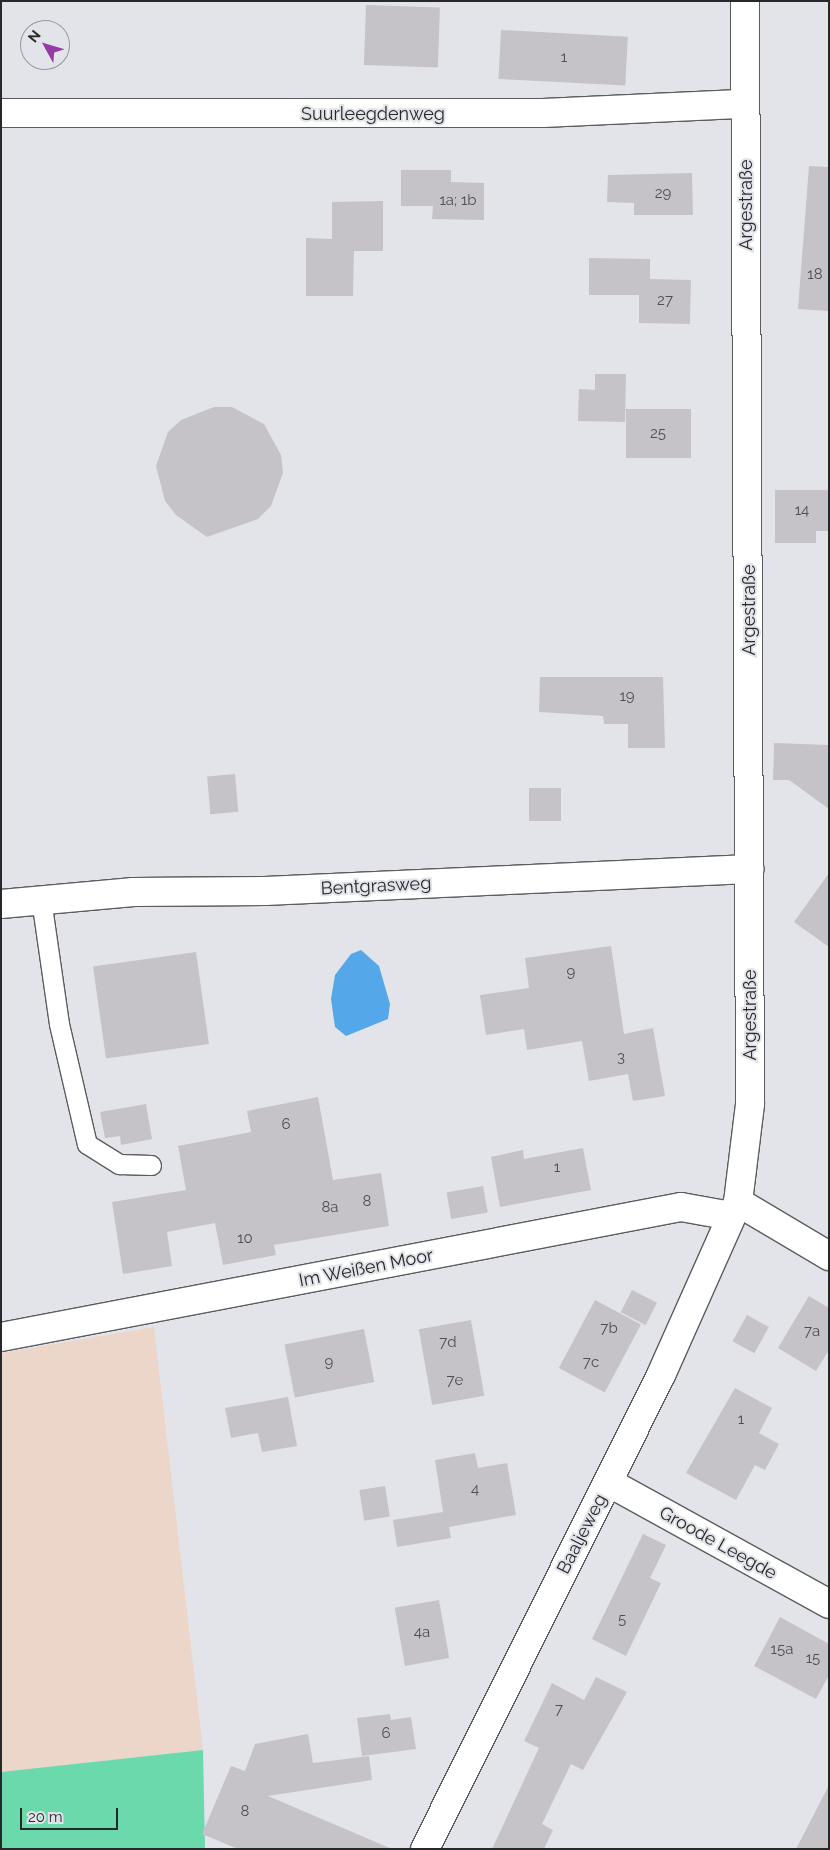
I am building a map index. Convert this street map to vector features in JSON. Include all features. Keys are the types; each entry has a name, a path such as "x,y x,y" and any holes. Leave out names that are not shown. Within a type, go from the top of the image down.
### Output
{"street":[{"name":"Argestraße","path":"735,1209 750,1104 745,1"},
{"name":"Suurleegdenweg","path":"1,113 533,113 745,104"},
{"name":"Bentgrasweg","path":"1,904 42,899 750,869"},
{"name":"Im Weißen Moor","path":"1,1337 681,1207 735,1209 829,1256"},
{"name":"Baaljeweg","path":"425,1849 608,1482 735,1209"},
{"name":"Groode Leegde","path":"608,1482 829,1604"}],"lane":[{"path":"42,899 59,1024 87,1144 120,1164 151,1166"}],"shaded area":[{"path":"154,1327 203,1750 1,1772 1,1353"}],"green space":[{"path":"203,1750 205,1849 1,1849 1,1772"}],"water":[{"path":"361,950 379,966 390,1004 388,1019 346,1036 335,1027 331,999 335,975 351,954"}],"building":[{"path":"366,5 440,8 438,68 364,65"},
{"path":"501,30 628,37 625,86 498,79"},
{"path":"809,166 829,167 829,311 798,309"},
{"path":"401,170 451,170 451,182 484,183 484,220 432,219 433,206 401,206"},
{"path":"692,173 693,215 634,215 634,203 607,202 608,175"},
{"path":"383,201 383,251 354,251 353,296 306,296 306,238 332,239 332,202"},
{"path":"589,258 650,259 650,279 691,280 690,324 639,323 639,295 589,295"},
{"path":"595,374 626,374 625,422 578,421 579,389 595,390"},
{"path":"214,407 232,407 264,424 281,455 283,473 271,506 258,519 207,537 176,515 165,501 156,466 168,432 181,420"},
{"path":"626,409 691,409 691,458 626,458"},
{"path":"775,490 829,490 829,531 816,531 816,543 775,543"},
{"path":"540,677 663,677 665,748 628,748 628,724 604,724 603,716 539,712"},
{"path":"774,743 829,745 829,809 789,780 773,780"},
{"path":"235,774 238,812 210,814 207,776"},
{"path":"529,788 561,788 561,821 529,821"},
{"path":"829,873 829,947 794,922"},
{"path":"611,946 624,1034 653,1028 665,1096 633,1101 628,1074 589,1081 582,1041 527,1050 524,1029 486,1035 480,995 529,988 525,958"},
{"path":"196,952 209,1044 106,1059 93,966"},
{"path":"318,1097 333,1180 381,1173 389,1226 274,1245 276,1255 223,1265 215,1223 167,1232 172,1266 123,1274 112,1202 186,1190 178,1146 251,1132 247,1111"},
{"path":"146,1104 152,1139 121,1145 120,1136 105,1138 100,1112"},
{"path":"583,1148 591,1190 500,1207 491,1157 523,1150 524,1159"},
{"path":"483,1186 488,1213 451,1219 447,1192"},
{"path":"632,1290 657,1303 646,1325 621,1312"},
{"path":"809,1296 829,1308 829,1350 816,1371 778,1348"},
{"path":"595,1300 641,1324 605,1392 559,1368"},
{"path":"747,1315 769,1327 754,1353 732,1341"},
{"path":"471,1320 484,1396 432,1405 419,1329"},
{"path":"364,1329 374,1382 295,1397 284,1344"},
{"path":"735,1388 772,1408 759,1433 779,1444 765,1470 755,1465 736,1500 686,1473"},
{"path":"288,1397 297,1446 262,1452 258,1433 231,1438 225,1408"},
{"path":"475,1453 478,1468 507,1463 516,1515 449,1527 451,1538 397,1547 393,1520 443,1512 435,1460"},
{"path":"385,1486 390,1517 364,1521 359,1490"},
{"path":"643,1534 666,1545 650,1578 661,1583 626,1656 592,1639"},
{"path":"439,1600 449,1658 405,1666 395,1608"},
{"path":"780,1617 829,1644 829,1675 816,1699 754,1666"},
{"path":"596,1677 627,1692 583,1770 571,1764 542,1824 553,1830 544,1849 492,1849 539,1748 524,1741 552,1683 584,1700"},
{"path":"390,1714 391,1720 411,1717 416,1749 362,1756 357,1718"},
{"path":"308,1734 313,1763 369,1756 372,1780 268,1796 392,1849 238,1849 202,1834 231,1766 245,1771 255,1744"},
{"path":"829,1785 829,1849 796,1849"}]}
